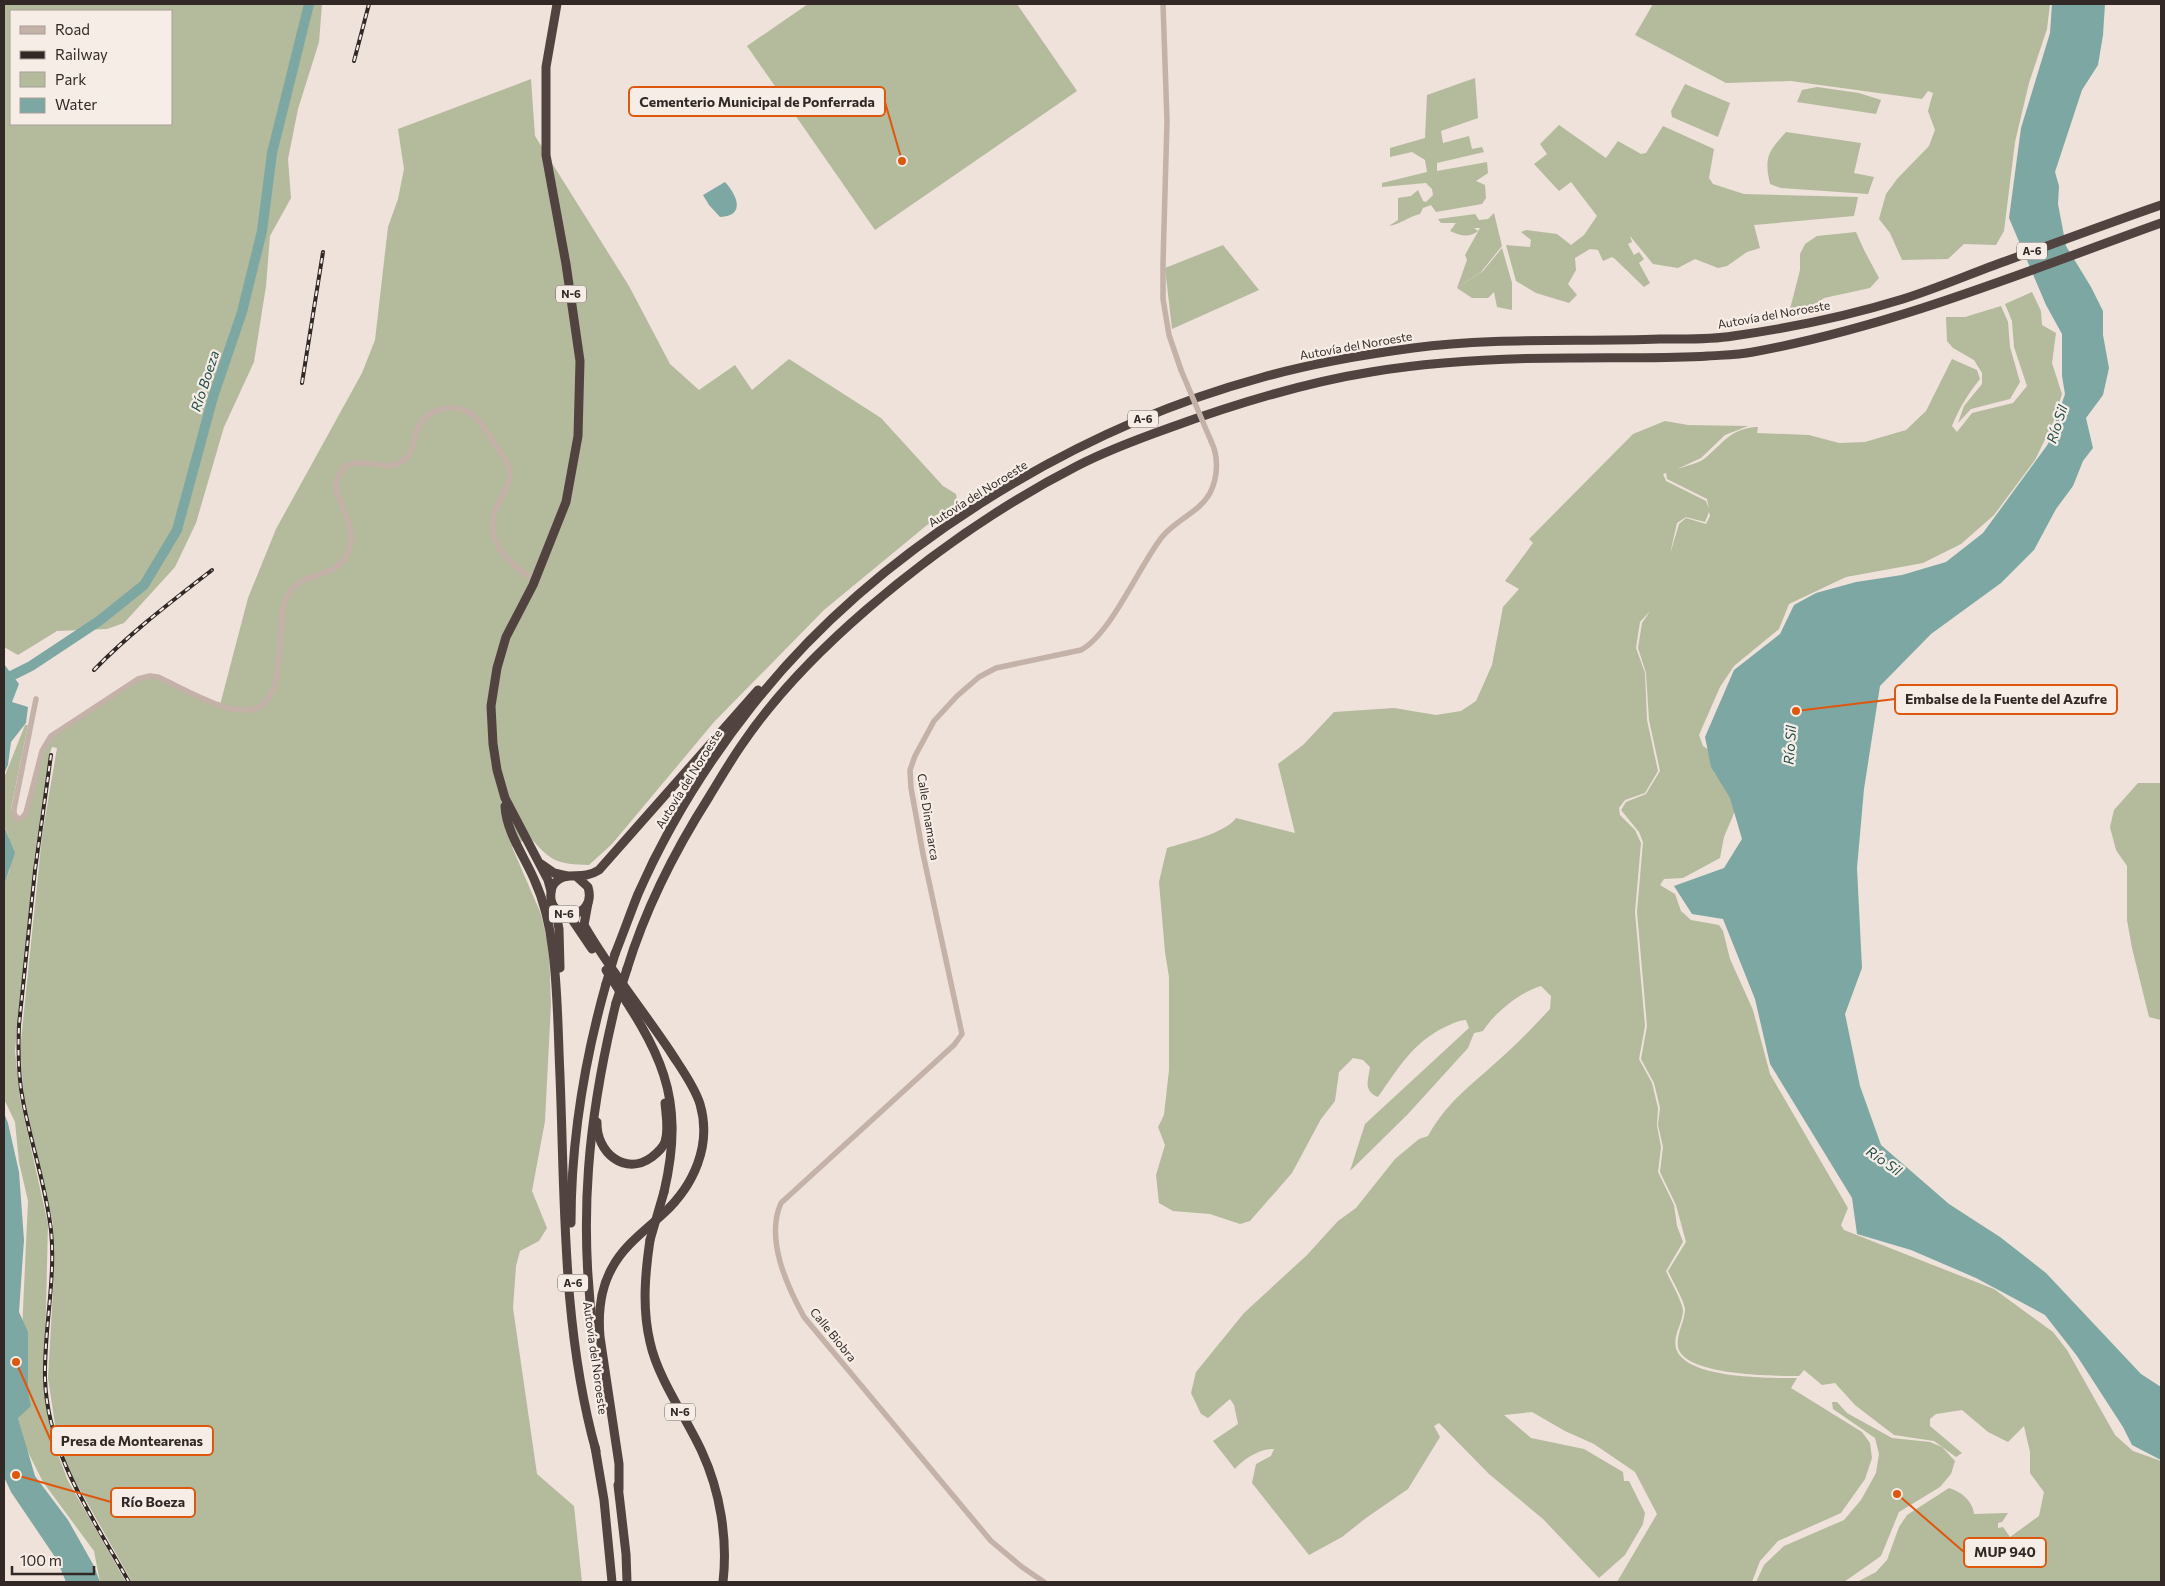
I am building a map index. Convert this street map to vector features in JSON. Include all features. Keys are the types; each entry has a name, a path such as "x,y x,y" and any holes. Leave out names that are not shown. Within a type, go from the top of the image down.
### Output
{"highway":[{"name":"N-6","path":"557,4 546,67 546,155 566,264 580,361 578,436 566,502 535,580 506,637 497,668 491,706 493,744 497,770 505,798 538,860 551,891 552,903 555,908 569,915 645,1031 658,1058 668,1091 673,1122 670,1165 650,1240 644,1301 650,1343 669,1390 702,1452 715,1484 721,1514 723,1582"},
{"name":"Autovía del Noroeste","path":"612,1582 605,1508 577,1325 571,1257 571,1189 579,1108 585,1071 606,984 615,954 638,896 660,850 688,799 752,706 818,633 860,593 902,559 988,499 1061,457 1138,421 1259,378 1348,358 1416,348 1491,341 1727,337 1828,319 1904,299 2161,205"},
{"name":"Autovía del Noroeste","path":"627,1582 619,1489 592,1325 586,1238 587,1181 594,1105 618,1004 644,918 682,838 744,741 778,698 841,632 902,579 966,532 1018,499 1079,465 1144,437 1229,406 1370,372 1461,360 1662,359 1747,353 1831,335 1907,313 2161,224"},
{"path":"538,860 547,869 572,876 585,876 599,870 774,672 843,602 880,572 902,559"},
{"path":"505,798 505,814 546,907 552,938 559,1006"},
{"name":"N-6","path":"551,891 559,879 572,876 588,887 588,903 582,911 569,915"},
{"path":"588,903 584,925 686,1075 700,1103 703,1129 701,1156 693,1177 673,1204 624,1250 613,1266 602,1294 598,1321 619,1464 619,1489"},
{"path":"555,908 560,951 559,1006 569,1301 586,1414 596,1451"},
{"name":"N-6","path":"582,911 582,927 591,947"},
{"path":"618,1004 597,1125 598,1137 603,1148 620,1161 642,1162 655,1154 665,1142 665,1101 658,1058"}],"street":[{"name":"Calle Dinamarca","path":"954,1045 962,1034 961,1026 923,854 911,788 910,770 921,741 934,721 957,696 979,677 996,668 1081,650 1091,645 1098,638 1163,535 1194,511 1210,493 1214,482 1217,464 1215,450 1210,442 1169,335 1163,299 1162,263 1167,121 1163,4"},
{"path":"36,699 14,809 14,814 18,818 22,818 26,813 42,751 51,736 138,679 150,676 158,677 224,706 239,710 260,707 272,694 276,682 283,614 287,597 291,590 302,580 336,568 347,556 352,537 351,528 337,492 336,484 341,472 353,464 367,462 394,465 402,462 412,450 420,424 426,418 445,408 462,409 475,417 484,427 508,467 510,475 508,484 496,509 492,523 493,534 502,554 535,580"},
{"name":"Calle Biobra","path":"954,1045 781,1203 777,1217 778,1250 795,1301 815,1331 991,1541 1022,1567 1044,1582"}],"green space":[{"path":"4,4 322,4 319,42 298,109 288,159 291,198 270,236 266,286 254,362 224,427 196,523 175,567 124,623 107,629 57,631 18,655 4,647"},
{"path":"808,4 1017,4 1077,91 875,230 747,46"},
{"path":"1653,4 2050,4 2047,29 2029,83 2015,142 2004,231 1996,245 1964,244 1948,259 1902,260 1890,233 1879,219 1886,194 1897,179 1929,146 1935,130 1928,111 1933,93 1928,91 1922,99 1791,81 1726,83 1635,35"},
{"path":"1475,78 1478,118 1441,131 1443,143 1469,136 1472,149 1482,147 1484,152 1437,163 1437,171 1487,162 1488,173 1476,181 1485,185 1486,198 1482,204 1436,212 1431,205 1423,208 1420,214 1389,226 1398,220 1398,198 1411,196 1418,190 1423,201 1426,202 1433,195 1432,189 1426,183 1382,187 1382,183 1427,172 1425,160 1412,152 1390,157 1390,148 1425,138 1427,95"},
{"path":"531,79 535,136 629,286 670,364 699,390 735,365 752,390 789,359 881,418 943,486 956,494 958,507 927,525 824,610 714,722 612,844 589,865 569,864 555,860 549,857 530,837 512,847 541,914 549,949 551,1004 545,1121 532,1191 547,1228 539,1241 520,1251 516,1266 513,1308 537,1474 574,1506 582,1582 132,1582 67,1467 57,1438 48,1378 54,1273 53,1224 24,1098 20,1050 42,836 57,748 52,747 34,860 15,1051 20,1099 48,1224 44,1392 52,1439 68,1481 126,1582 100,1582 94,1551 43,1482 26,1448 18,1418 28,1201 19,1162 15,1122 4,1099 4,884 10,869 9,838 4,825 4,778 25,725 28,725 11,809 15,815 22,817 43,750 50,738 142,679 154,678 220,705 248,598 276,529 362,373 375,340 388,227 398,199 404,169 398,129"},
{"path":"1685,84 1730,103 1718,137 1672,117 1671,111"},
{"path":"1817,87 1859,93 1881,100 1876,114 1797,102 1802,90"},
{"path":"1559,125 1606,158 1618,141 1641,154 1646,153 1663,126 1714,149 1709,178 1713,184 1744,194 1858,197 1854,216 1754,225 1760,248 1747,252 1727,266 1718,268 1695,259 1678,268 1653,264 1630,236 1632,242 1628,244 1634,255 1639,252 1644,259 1639,263 1650,283 1644,287 1615,259 1612,257 1603,261 1598,250 1590,249 1575,258 1576,270 1568,284 1577,295 1569,303 1536,293 1516,281 1506,245 1530,247 1531,240 1521,232 1526,230 1557,234 1571,245 1584,235 1597,216 1571,182 1559,191 1534,164 1547,154 1540,144"},
{"path":"1786,132 1861,143 1854,173 1874,177 1868,194 1781,188 1770,184 1767,167 1769,155"},
{"path":"1494,213 1502,246 1481,272 1457,288 1467,260 1465,255 1480,228 1474,228 1478,231 1471,235 1461,235 1450,231 1456,223 1441,223 1438,219 1475,214 1479,220 1488,219"},
{"path":"1856,232 1879,278 1870,288 1824,298 1800,314 1789,313 1800,270 1800,254 1805,244 1817,236"},
{"path":"1223,245 1259,290 1172,329 1165,268"},
{"path":"1502,248 1512,283 1512,310 1497,307 1494,292 1488,298 1472,298 1457,288 1483,271"},
{"path":"2032,292 2041,311 2042,325 2056,333 2052,363 2062,394 2053,423 2035,460 1994,515 1961,544 1923,563 1846,577 1789,604 1779,629 1734,666 1720,687 1699,735 1703,746 1723,760 1714,773 1727,782 1735,811 1724,837 1720,858 1683,878 1664,879 1660,885 1675,894 1681,911 1691,920 1719,925 1723,931 1730,959 1753,1010 1770,1074 1848,1208 1841,1225 1844,1230 1994,1289 2053,1332 2067,1350 2115,1435 2133,1451 2161,1461 2161,1580 2159,1582 1857,1582 1876,1572 1887,1560 1899,1527 1907,1515 1949,1488 1969,1501 1974,1514 2008,1513 2002,1522 1998,1523 1998,1528 2003,1527 2010,1537 2039,1516 2044,1492 2030,1473 2030,1452 2024,1426 2008,1442 1988,1432 1962,1410 1936,1414 1930,1419 1930,1426 1962,1453 1956,1457 1934,1441 1894,1435 1855,1405 1835,1383 1822,1385 1804,1370 1799,1376 1787,1376 1713,1369 1696,1364 1684,1357 1678,1347 1678,1337 1685,1309 1668,1271 1686,1242 1676,1205 1660,1172 1663,1147 1658,1125 1660,1108 1654,1083 1641,1059 1647,1026 1637,912 1643,842 1639,832 1621,810 1626,802 1646,794 1660,771 1649,720 1646,673 1638,648 1642,623 1650,611 1640,622 1636,648 1645,673 1647,720 1658,771 1645,793 1625,800 1619,808 1620,815 1635,830 1641,843 1635,912 1645,1026 1639,1059 1652,1083 1658,1108 1657,1126 1661,1147 1658,1172 1674,1205 1677,1226 1683,1242 1666,1271 1683,1310 1675,1341 1677,1351 1685,1360 1697,1367 1714,1372 1751,1377 1797,1378 1791,1388 1862,1432 1870,1443 1872,1458 1865,1479 1841,1513 1778,1541 1760,1561 1752,1582 1617,1582 1657,1514 1635,1472 1594,1444 1565,1431 1532,1412 1504,1415 1531,1438 1584,1449 1623,1472 1624,1481 1629,1481 1645,1513 1643,1524 1625,1555 1599,1578 1543,1519 1489,1474 1439,1423 1434,1426 1440,1437 1408,1489 1342,1537 1309,1555 1252,1483 1256,1464 1271,1456 1274,1449 1264,1450 1253,1455 1235,1469 1213,1441 1238,1424 1234,1405 1230,1399 1208,1418 1201,1414 1191,1393 1196,1372 1244,1313 1307,1255 1338,1221 1356,1208 1395,1159 1419,1139 1428,1136 1452,1102 1514,1046 1550,1009 1551,996 1541,986 1533,989 1517,998 1501,1011 1483,1031 1474,1033 1468,1048 1407,1115 1350,1171 1365,1124 1469,1028 1466,1020 1458,1021 1445,1027 1423,1041 1399,1067 1378,1097 1368,1088 1370,1067 1363,1060 1353,1058 1339,1072 1335,1101 1321,1119 1292,1173 1250,1221 1240,1224 1210,1214 1173,1211 1159,1203 1156,1175 1165,1145 1158,1127 1164,1115 1169,1070 1169,977 1159,882 1167,848 1214,833 1223,829 1236,818 1295,833 1278,764 1303,745 1334,712 1394,708 1436,715 1461,711 1476,701 1492,665 1503,607 1519,589 1505,581 1533,543 1529,539 1633,434 1665,421 1688,425 1748,426 1725,435 1701,458 1677,469 1701,461 1728,438 1740,430 1748,428 1758,427 1757,433 1809,435 1839,443 1865,442 1906,430 1926,411 1952,359 1977,370 1980,379 1964,401 1955,419 1952,426 1957,432 1972,413 2013,403 2027,386 2014,347 2012,321 2005,304","holes":["1666,473 1667,479 1707,499 1709,509 1706,501 1666,481 1663,474","1709,512 1710,516 1706,524 1686,518 1679,524 1670,554 1677,523 1686,517 1705,522"]},
{"path":"2001,306 2008,322 2010,347 2020,382 2010,399 1971,409 1958,423 1964,406 1982,384 1982,373 1974,360 1953,348 1947,341 1946,317 1965,317"},
{"path":"2138,783 2161,783 2161,1020 2149,1017 2127,920 2127,866 2116,850 2110,827 2114,810"},
{"path":"1832,1402 1837,1402 1847,1413 1892,1438 1930,1442 1942,1447 1955,1461 1951,1474 1940,1487 1899,1512 1881,1556 1844,1582 1756,1582 1764,1565 1784,1546 1844,1520 1861,1500 1876,1473 1879,1454 1875,1438 1833,1409"}],"water":[{"name":"Río Sil","path":"2052,4 2105,4 2103,35 2098,65 2082,90 2055,172 2059,186 2058,204 2066,246 2103,311 2103,335 2109,368 2103,395 2086,418 2093,448 2083,461 2073,486 2056,509 2034,550 2001,583 1931,634 1880,686 1864,789 1857,868 1862,968 1845,1014 1860,1086 1881,1145 1949,1204 2000,1237 2046,1273 2141,1374 2161,1387 2161,1460 2132,1445 2123,1427 2077,1356 2045,1315 1976,1278 1911,1250 1857,1234 1852,1198 1770,1064 1755,999 1723,919 1692,914 1674,886 1724,868 1742,839 1730,798 1711,767 1705,737 1734,670 1780,634 1794,605 1816,593 1856,582 1902,575 1946,562 1983,533 2048,444 2065,394 2062,376 2062,334 2046,305 2009,218 2021,128 2050,33"},
{"path":"725,182 733,193 737,204 733,213 720,217 703,195"},
{"path":"4,664 19,684 12,702 28,707 26,723 11,742 8,765 4,774"},
{"path":"4,826 15,853 4,885"},
{"path":"4,1113 19,1172 24,1240 19,1312 28,1332 28,1392 31,1406 18,1418 35,1476 68,1520 94,1566 100,1582 66,1582 57,1560 11,1492 4,1477"}],"waterway":[{"name":"Río Boeza","path":"4,691 11,676 31,666 99,621 144,585 177,530 213,397 242,312 262,231 272,153 309,4"}],"railway":[{"path":"354,61 369,4"},
{"path":"302,383 323,252"},
{"path":"94,670 136,631 212,570"},
{"path":"51,755 35,870 18,1044 21,1092 46,1197 51,1230 52,1267 45,1378 48,1406 54,1433 63,1459 74,1485 129,1582"}],"place":[{"name":"Cementerio Municipal de Ponferrada","path":"902,161"},
{"name":"Embalse de la Fuente del Azufre","path":"1796,711"},
{"name":"Presa de Montearenas","path":"16,1362"},
{"name":"Río Boeza","path":"16,1475"},
{"name":"MUP 940","path":"1897,1494"}]}
